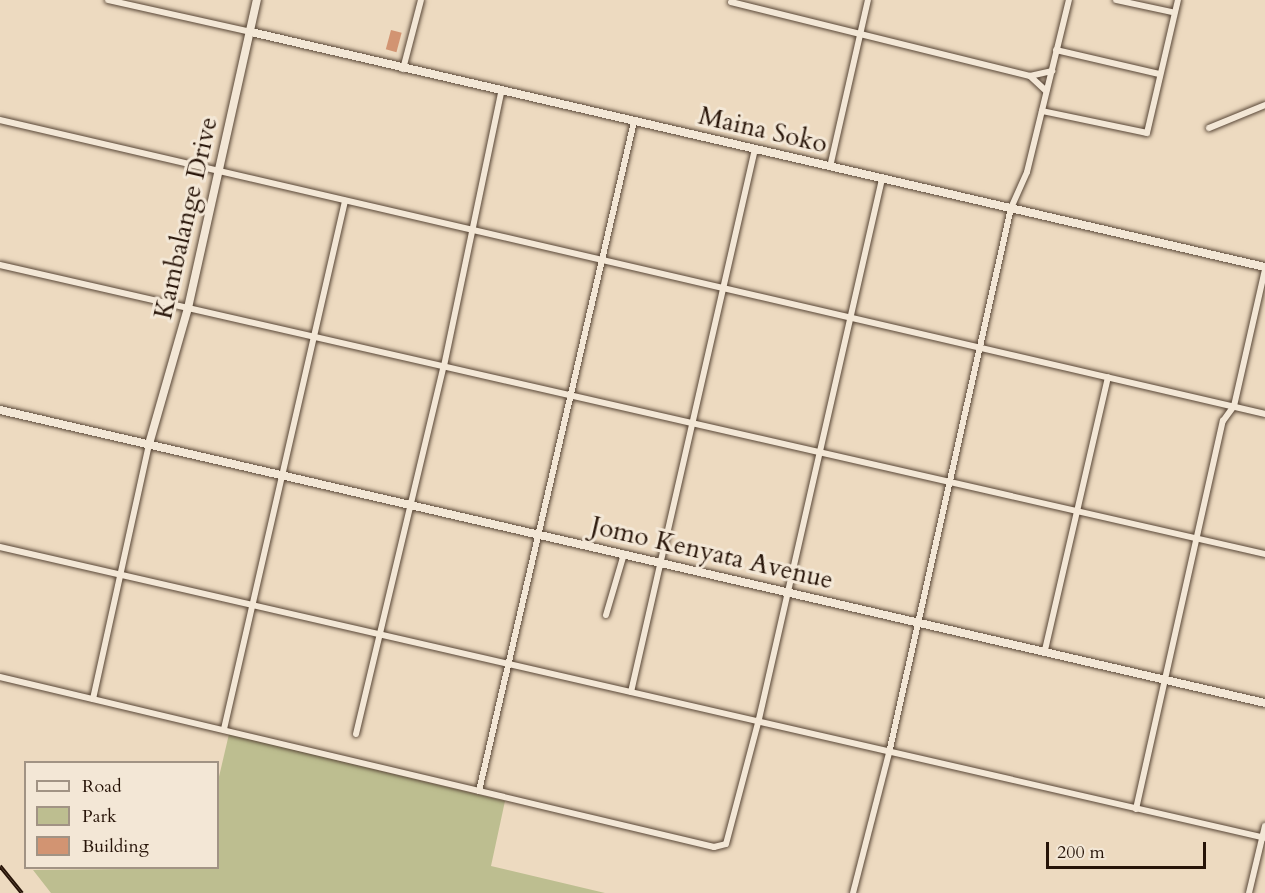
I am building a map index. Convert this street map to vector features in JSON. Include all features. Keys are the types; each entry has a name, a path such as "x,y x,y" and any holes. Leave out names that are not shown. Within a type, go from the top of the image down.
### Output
{"street":[{"path":"108,0 251,32"},
{"name":"Kambalange Drive","path":"149,444 188,308 257,0"},
{"path":"403,69 421,0"},
{"path":"830,167 868,0"},
{"path":"853,893 889,753 1011,208 1027,172 1068,0"},
{"path":"1116,0 1172,12"},
{"path":"1042,111 1143,135 1149,129 1172,12 1178,0"},
{"path":"731,2 861,37 1030,76 1052,71"},
{"name":"Maina Soko","path":"251,32 1265,268"},
{"path":"1056,50 1159,74"},
{"path":"1030,76 1046,91"},
{"path":"356,735 444,366 501,92"},
{"path":"1209,128 1265,105"},
{"path":"0,120 472,231 852,315 1265,414"},
{"path":"479,791 567,396 633,122"},
{"path":"631,692 755,149"},
{"path":"0,677 714,846 726,844 759,719 882,179"},
{"path":"224,729 285,475 345,201"},
{"path":"0,265 819,454 1075,512 1198,537 1265,554"},
{"path":"1136,809 1167,680 1223,421 1234,406 1265,268"},
{"path":"1044,650 1108,377"},
{"name":"Jomo Kenyata Avenue","path":"0,410 661,561 1265,703"},
{"path":"93,699 149,444"},
{"path":"0,547 631,692 759,719 889,753 1264,837"},
{"path":"606,615 624,554"},
{"path":"1249,893 1265,826"}],"green space":[{"path":"229,734 505,801 491,866 605,893 51,893 33,870 219,869 219,777"}],"building":[{"path":"391,30 402,33 396,52 386,49"}],"railway":[{"path":"0,866 22,893"}]}
